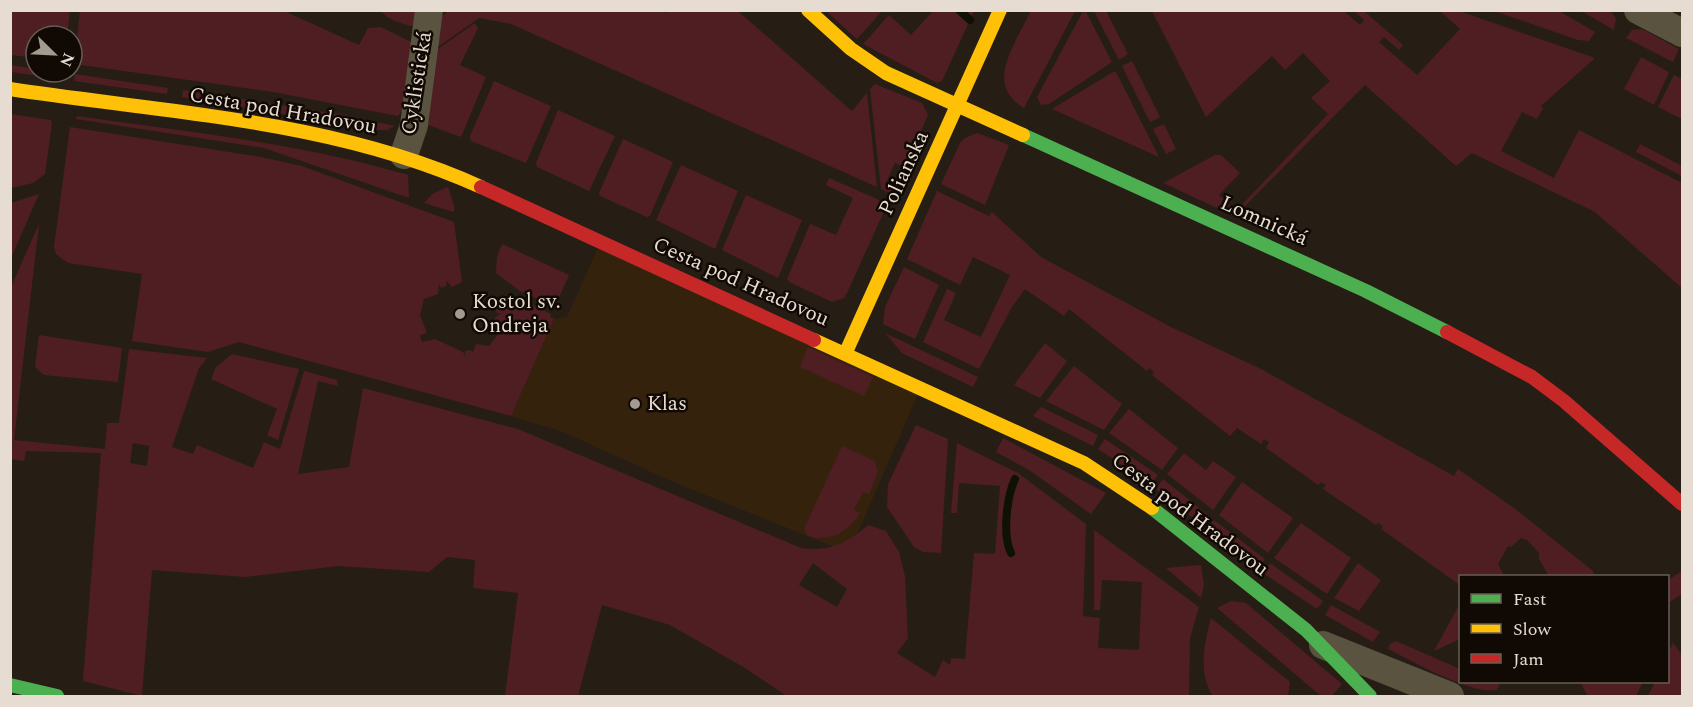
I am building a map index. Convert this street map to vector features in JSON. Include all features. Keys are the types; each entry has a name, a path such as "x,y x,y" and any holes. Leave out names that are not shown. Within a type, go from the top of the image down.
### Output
{"street":[{"name":"Cyklistická","path":"404,155 414,125 429,10"},
{"name":"Lomnická","path":"808,10 851,50 876,67 1366,291 1532,377 1564,401 1683,504"},
{"name":"Polianska","path":"846,352 1000,10"},
{"path":"1638,10 1683,33"},
{"name":"Cesta pod Hradovou","path":"10,89 308,133 404,155 452,174 846,352 1058,451 1115,481 1323,645 1370,696"},
{"path":"1323,645 1450,696"},
{"path":"10,685 57,696"}],"shaded area":[{"path":"11,10 70,11 68,24 24,24 24,57 11,55"},
{"path":"662,10 665,13 668,10 738,11 852,111 867,93 877,187 511,24 479,18 432,51 436,22 448,11"},
{"path":"883,10 857,39 826,11"},
{"path":"1031,10 1075,11 1024,108 1012,98 1006,87 1004,75 1011,50"},
{"path":"1609,10 1616,18 1614,30 1581,11"},
{"path":"80,11 284,11 359,45 368,28 381,27 413,43 402,110 398,116 273,92 84,65 84,24 79,24"},
{"path":"381,11 417,11 415,25 410,26 394,20"},
{"path":"933,11 974,11 942,81 937,83 863,44 889,15 911,35"},
{"path":"1094,11 1106,11 1128,54 1119,60"},
{"path":"1152,11 1344,11 1360,25 1364,20 1354,11 1364,11 1403,45 1399,50 1384,37 1379,42 1417,75 1460,29 1440,11 1459,11 1595,58 1541,106 1543,108 1537,119 1522,112 1501,151 1554,178 1579,130 1682,183 1682,288 1595,212 1472,153 1456,166 1365,85 1238,213 1232,215 1163,183 1215,155 1221,155 1240,173 1219,195 1236,211 1328,114 1311,98 1330,81 1303,53 1285,70 1272,56 1206,117"},
{"path":"1494,11 1559,11 1595,32 1589,41 1578,40"},
{"path":"1086,12 1112,62 1049,104 1041,105 1037,97 1082,13"},
{"path":"475,23 478,28 460,65 486,77 461,137 423,123 431,54"},
{"path":"1642,29 1679,49 1673,62 1626,38 1632,30"},
{"path":"1641,57 1669,72 1654,105 1624,89"},
{"path":"1132,61 1160,117 1150,122 1122,66"},
{"path":"11,65 24,67 24,74 11,72"},
{"path":"1116,72 1159,157 1052,109"},
{"path":"84,75 168,88 167,94 84,82"},
{"path":"1674,75 1682,79 1682,119 1658,107"},
{"path":"494,81 551,106 526,163 471,141 470,136"},
{"path":"875,84 922,103 928,115 905,167 895,163 885,185 895,189 892,194 881,189 870,89"},
{"path":"183,90 344,115 395,126 387,130 379,130 182,97"},
{"path":"558,110 615,136 589,191 537,167 536,163"},
{"path":"11,114 51,120 52,124 45,174 33,183 11,188"},
{"path":"77,116 244,139 368,164 408,175 409,198 264,148 76,119"},
{"path":"1164,124 1176,149 1166,154 1153,129"},
{"path":"70,127 261,157 302,166 454,222 462,282 452,287 447,281 446,286 441,288 439,284 438,294 424,299 420,315 427,333 420,335 422,342 435,339 463,352 465,356 465,351 473,352 476,344 489,346 499,333 494,319 501,313 497,313 495,307 516,297 551,314 550,317 554,319 511,416 239,342 208,352 132,341 142,274 68,263 56,254 54,247"},
{"path":"977,133 1009,145 985,205 941,184 960,143"},
{"path":"623,139 673,162 650,216 647,217 600,196 599,193"},
{"path":"1640,144 1682,166 1682,176 1636,152"},
{"path":"681,165 738,191 715,249 656,220"},
{"path":"829,178 877,199 886,207 848,291 844,298 832,302 787,279 810,224 836,235 853,198 826,185"},
{"path":"448,187 455,209 453,212 424,203 432,194"},
{"path":"937,191 989,216 992,212 1041,257 1171,327 1261,369 1454,476 1458,469 1514,508 1593,571 1594,575 1548,575 1539,559 1539,553 1527,540 1521,538 1511,547 1508,546 1498,564 1504,575 1459,575 1459,584 1381,529 1383,526 1378,523 1376,525 1323,489 1326,485 1321,482 1318,485 1266,448 1269,442 1264,439 1261,444 1237,428 1230,436 1152,375 1154,372 1149,368 1147,371 1069,309 1064,316 1025,289 1012,307 979,369 923,342 947,289 956,293 944,320 981,337 1010,275 973,257 960,285 907,259"},
{"path":"39,194 11,258 11,203"},
{"path":"746,195 802,220 778,278 722,250"},
{"path":"39,224 14,440 105,449 107,423 119,423 129,349 207,358 199,368 172,447 193,454 197,445 253,468 264,442 280,449 304,371 337,380 338,386 318,381 298,474 349,467 363,388 518,429 801,548 821,549 837,545 845,542 868,525 886,531 899,552 905,576 908,638 897,653 935,677 943,660 950,665 951,658 965,659 974,553 995,554 1000,486 959,483 957,513 951,513 957,443 1018,473 1086,524 1083,616 1100,618 1098,648 1139,650 1142,582 1102,580 1100,610 1094,610 1094,530 1199,607 1190,638 1189,696 787,696 745,668 670,625 602,605 578,696 505,696 518,593 473,588 475,560 447,557 429,572 338,566 245,577 152,570 142,696 83,681 101,453 26,451 24,461 11,459 11,287","holes":["133,443 149,446 147,466 130,463","813,563 847,589 837,607 799,585"]},
{"path":"601,241 921,387 849,553 671,481 563,432 511,416 554,319 567,317"},
{"path":"502,244 569,275 555,307 520,291 496,273 497,257"},
{"path":"904,267 939,285 915,339 883,324 885,307"},
{"path":"885,333 978,377 973,387 902,353"},
{"path":"39,335 122,348 118,382 44,375 35,367"},
{"path":"1045,343 1067,361 1040,398 1014,385"},
{"path":"808,347 873,377 864,396 800,367"},
{"path":"232,354 299,369 278,440 267,435 277,409 211,379 216,367"},
{"path":"1074,366 1122,404 1104,430 1046,401"},
{"path":"1041,407 1098,435 1093,446 1033,416"},
{"path":"1129,409 1178,448 1162,470 1109,433"},
{"path":"916,425 948,439 941,553 923,552 914,547 887,507 888,484"},
{"path":"1003,438 1106,493 1091,514 1029,470 996,452"},
{"path":"1105,439 1158,475 1151,484 1098,449"},
{"path":"842,446 875,461 878,472 869,494 863,492 854,510 860,513 856,520 838,534 824,538 808,536 804,529"},
{"path":"1184,453 1206,470 1213,461 1236,477 1213,510 1167,474"},
{"path":"1163,479 1208,515 1202,525 1156,489"},
{"path":"1242,482 1293,518 1268,553 1219,515"},
{"path":"1214,520 1265,559 1258,569 1207,529"},
{"path":"1301,523 1351,558 1327,594 1274,558"},
{"path":"1270,563 1323,601 1317,609 1263,573"},
{"path":"1358,563 1381,580 1359,611 1334,598"},
{"path":"1201,565 1204,585 1201,598 1166,568"},
{"path":"1682,571 1682,594 1669,602 1669,579"},
{"path":"1231,601 1246,603 1342,684 1332,696 1321,696 1217,608"},
{"path":"1331,605 1380,632 1373,642 1325,615"},
{"path":"1458,607 1459,639 1434,651"},
{"path":"1211,618 1290,682 1288,696 1213,696 1205,678 1204,668 1206,638"},
{"path":"1396,641 1459,669 1459,683 1388,649 1390,644"},
{"path":"1673,643 1682,655 1682,696 1648,696 1654,683 1669,683 1669,652"},
{"path":"1460,683 1500,684 1497,690"},
{"path":"1642,683 1636,696 1588,696 1581,684"}],"waterway":[{"path":"959,10 970,20"},
{"path":"1011,553 1006,526 1010,495 1015,479"}],"traffic: fast":[{"path":"1023,135 1366,291 1447,332"},
{"path":"1152,508 1306,630 1370,696"},
{"path":"10,685 57,696"}],"traffic: slow":[{"path":"808,10 851,49 886,73 1023,135"},
{"path":"846,352 1000,10"},
{"path":"10,89 190,113 309,133 368,147 425,165 481,187"},
{"path":"814,340 1084,463 1152,508"}],"traffic: jam":[{"path":"481,187 814,340"},
{"path":"1447,332 1532,377 1564,401 1682,504"}],"place":[{"name":"Kostol sv. Ondreja","path":"460,314"},
{"name":"Klas","path":"635,404"}]}
